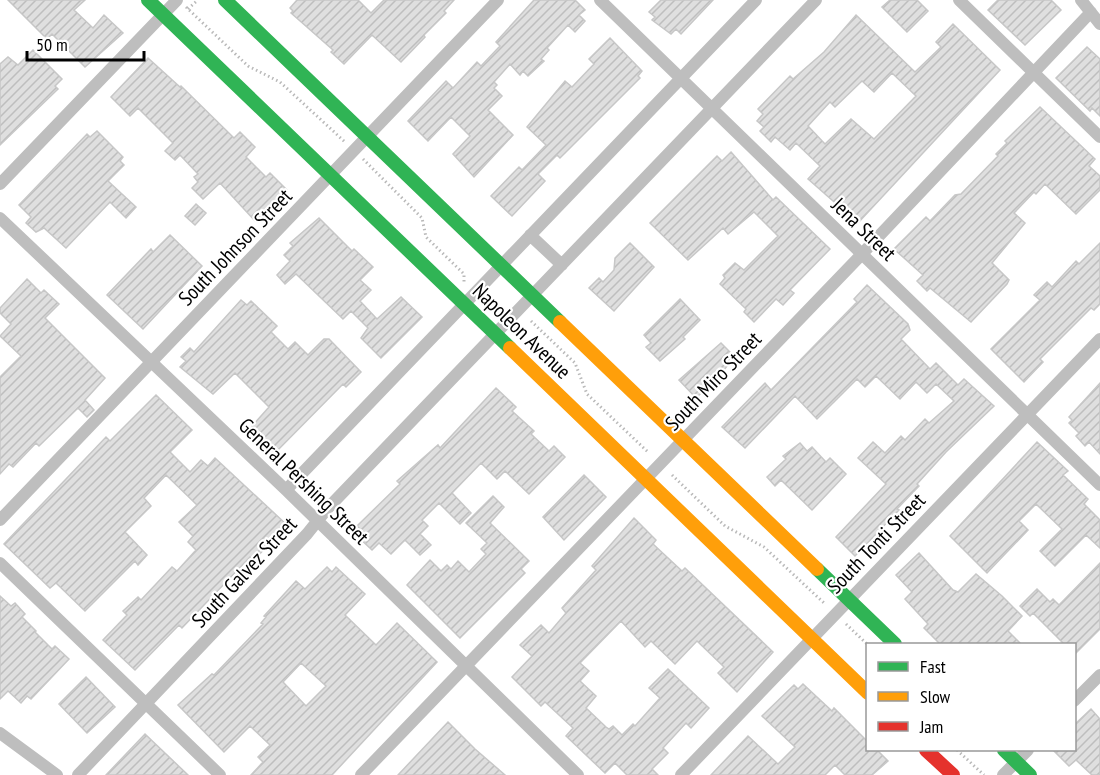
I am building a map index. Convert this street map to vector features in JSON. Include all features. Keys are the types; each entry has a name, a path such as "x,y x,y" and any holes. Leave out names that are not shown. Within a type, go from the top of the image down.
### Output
{"main road":[{"name":"Napoleon Avenue","path":"148,0 866,692"},
{"name":"Napoleon Avenue","path":"225,0 893,643"},
{"path":"927,751 953,775"},
{"path":"1005,751 1030,775"}],"street":[{"name":"South Johnson Street","path":"0,520 498,0"},
{"name":"Jena Street","path":"600,0 1100,485"},
{"name":"South Galvez Street","path":"286,490 756,0"},
{"name":"South Galvez Street","path":"78,775 495,334 816,0"},
{"path":"959,0 1100,137"},
{"path":"1081,0 1100,24"},
{"path":"0,184 163,15 180,2"},
{"name":"South Miro Street","path":"361,775 862,254 1090,12"},
{"name":"General Pershing Street","path":"0,218 286,490 465,668 578,775"},
{"path":"530,235 562,265"},
{"name":"South Tonti Street","path":"681,775 1100,339"},
{"path":"0,563 220,775"},
{"path":"1076,699 1100,675"},
{"path":"0,733 57,775"},
{"path":"1003,775 1027,751"}],"path":[{"path":"188,10 198,0"},
{"path":"180,2 248,66 280,82 354,150 422,218 426,237 464,274 464,284"},
{"path":"531,321 575,363 587,394 649,453"},
{"path":"672,475 725,526 764,547 824,603"},
{"path":"846,624 866,644"},
{"path":"958,751 984,775"}],"building":[{"path":"8,0 85,0 74,10 93,28 104,15 123,33 85,67 52,34 47,39"},
{"path":"297,0 358,0 371,13 384,0 454,0 444,11 446,13 401,62 372,35 344,64 331,52 333,50 291,13 293,11 290,8"},
{"path":"534,0 575,0 585,10 579,15 585,21 575,32 568,25 547,48 549,50 541,59 544,61 528,76 523,71 520,75 510,64 494,82 497,85 494,88 502,96 488,110 513,135 474,177 453,154 470,136 451,117 428,141 408,121 446,81 453,88 477,62 481,66 500,46 496,42"},
{"path":"661,0 713,0 681,34 676,29 671,34 652,20 655,17 649,12"},
{"path":"890,0 917,0 928,11 907,32 882,7"},
{"path":"998,0 1051,0 1061,10 1025,45 988,10"},
{"path":"856,15 915,72 941,47 936,42 953,24 1000,70 858,223 808,179 820,166 796,143 790,150 775,137 771,142 760,131 764,127 757,121 763,114 758,109 790,76 793,79 824,52","holes":["892,73 916,96 874,139 851,119 825,144 808,126 830,102 835,107 862,81 874,92"]},
{"path":"610,38 642,71 638,76 640,78 560,158 557,155 538,174 545,181 512,216 491,196 519,167 522,170 546,145 527,127 565,81 572,87 594,64 589,59"},
{"path":"1087,47 1100,59 1100,116 1092,108 1090,111 1056,78"},
{"path":"33,50 62,79 55,86 58,89 0,145 0,64 8,57 18,65"},
{"path":"148,58 181,86 234,138 240,132 255,147 246,157 266,177 270,173 287,190 265,215 263,213 255,221 220,183 203,199 192,188 198,182 194,177 198,174 180,155 175,160 165,151 173,143 138,108 130,116 111,97"},
{"path":"1040,107 1095,159 1089,166 1100,176 1100,190 1076,214 1045,184 1036,194 1034,192 1014,213 1025,223 992,263 1009,280 971,322 930,288 927,291 917,281 923,275 894,249 926,217 930,221 955,195 961,194 998,156 996,154 1007,143 1005,141"},
{"path":"97,131 123,157 120,161 124,165 108,181 136,207 126,218 110,202 66,248 44,228 36,232 26,223 31,217 19,205 87,134 90,137"},
{"path":"731,152 773,200 776,197 830,249 790,290 794,293 783,305 776,299 754,322 744,312 746,309 720,284 725,278 723,275 735,263 744,270 778,236 754,212 728,234 723,228 688,260 650,223 717,156 722,161"},
{"path":"196,204 206,213 195,225 185,216"},
{"path":"319,218 352,251 354,249 373,267 360,280 371,290 360,301 377,319 401,297 422,317 381,358 361,338 368,328 351,311 343,319 296,274 285,284 277,275 290,261 284,255 293,246 290,243"},
{"path":"170,235 202,266 143,329 107,295 151,249 153,252"},
{"path":"630,243 654,267 614,311 589,288 599,278 603,282 614,270 615,258"},
{"path":"1100,243 1100,304 1094,310 1091,308 1040,359 1043,362 1024,382 991,349 1040,300 1034,295 1047,282 1052,287 1076,261 1079,264"},
{"path":"27,279 41,293 44,290 59,304 45,318 105,378 85,400 94,410 87,417 78,408 39,446 36,443 13,467 9,464 0,474 0,377 21,356 0,336 11,324 0,313 0,308"},
{"path":"867,285 908,324 910,330 901,339 930,369 936,363 958,385 964,379 994,406 946,452 917,484 919,486 897,509 899,510 855,556 836,537 886,484 858,458 873,442 885,453 901,436 905,440 925,419 929,423 954,401 936,384 927,393 916,382 900,399 876,376 865,387 857,379 817,419 795,396 745,448 722,427 765,383 771,390 857,302 854,299"},
{"path":"680,299 700,320 683,337 685,339 660,361 646,347 651,343 644,335"},
{"path":"241,300 247,305 251,301 277,326 271,332 288,349 295,342 308,355 324,339 329,339 361,372 346,387 343,384 272,456 249,434 254,428 252,426 269,407 235,373 213,394 180,367 186,361 181,357 190,348 194,352"},
{"path":"721,343 734,356 722,373 696,398 679,380"},
{"path":"1100,383 1100,454 1089,442 1085,446 1076,436 1079,433 1069,423 1072,420 1069,417"},
{"path":"496,388 516,407 512,411 534,431 531,434 549,451 554,446 565,457 529,494 505,471 497,479 481,463 452,493 471,513 460,524 439,503 422,520 428,526 420,534 431,545 420,555 405,540 391,554 379,543 372,550 356,535 361,530 357,526 400,484 397,481 438,445 440,448"},
{"path":"156,395 192,430 170,452 190,472 201,460 208,466 215,458 287,525 254,560 250,557 182,628 179,625 135,670 103,640 127,615 123,611 138,597 141,600 172,567 177,571 196,550 188,542 193,536 179,522 197,505 166,475 144,498 151,506 125,532 147,555 138,565 135,561 85,611 56,583 50,588 4,544 106,437 110,441"},
{"path":"1037,442 1068,471 1063,475 1088,499 1084,504 1100,520 1100,548 1086,535 1055,566 1040,551 1062,529 1036,504 1019,521 1028,530 987,573 950,536"},
{"path":"800,443 807,451 812,447 826,462 830,458 846,474 812,510 781,480 775,486 767,477 786,459 783,456"},
{"path":"584,475 606,497 564,540 543,517"},
{"path":"493,496 504,507 490,523 529,561 521,569 525,573 460,638 407,585 430,560 441,571 447,565 451,569 458,561 469,572 486,554 481,549 487,543 466,523"},
{"path":"634,518 656,540 653,544 682,571 685,568 773,652 737,692 718,673 724,667 697,641 675,664 651,641 645,647 621,621 580,663 589,671 580,681 596,696 586,708 606,727 609,729 613,726 622,735 633,724 635,726 660,698 649,688 668,669 709,708 691,728 686,723 663,748 668,753 652,769 658,775 627,775 615,763 605,773 566,736 573,728 545,702 541,706 512,677 532,656 520,645 541,625 549,633 566,613 562,608 596,570 592,566"},
{"path":"919,553 953,590 958,592 976,574 1022,616 1008,631 1020,643 939,643 924,628 928,624 905,599 912,592 896,575"},
{"path":"1100,563 1100,629 1076,653 1076,643 1063,643 1033,613 1030,616 1020,606 1037,589 1050,602 1053,599 1059,605"},
{"path":"327,567 332,572 336,567 365,594 345,615 376,645 397,623 437,662 332,775 251,775 263,762 258,757 270,745 250,726 224,752 178,705 212,674 214,675 263,624 261,623 266,617 264,616 296,581 305,589","holes":["301,663 326,686 306,706 283,682"]},
{"path":"0,596 11,606 15,603 25,614 22,617 35,632 52,649 55,646 69,659 31,699 27,696 21,703 8,691 0,699"},
{"path":"86,677 115,707 87,733 59,704"},
{"path":"803,684 832,711 834,708 866,740 866,751 878,751 888,761 872,775 845,775 835,765 825,775 711,775 748,736 778,764 795,747 762,716 794,685 798,689"},
{"path":"1091,709 1100,719 1100,775 1092,775 1076,760 1069,766 1054,751 1076,751 1076,723"},
{"path":"448,722 475,749 505,775 398,775"},
{"path":"145,734 188,775 106,775"}],"traffic: fast":[{"path":"148,0 510,348"},
{"path":"225,0 560,322"},
{"path":"817,569 894,643"},
{"path":"1005,751 1030,775"}],"traffic: slow":[{"path":"560,322 817,569"},
{"path":"510,348 866,691"}],"traffic: jam":[{"path":"927,751 953,775"}]}
